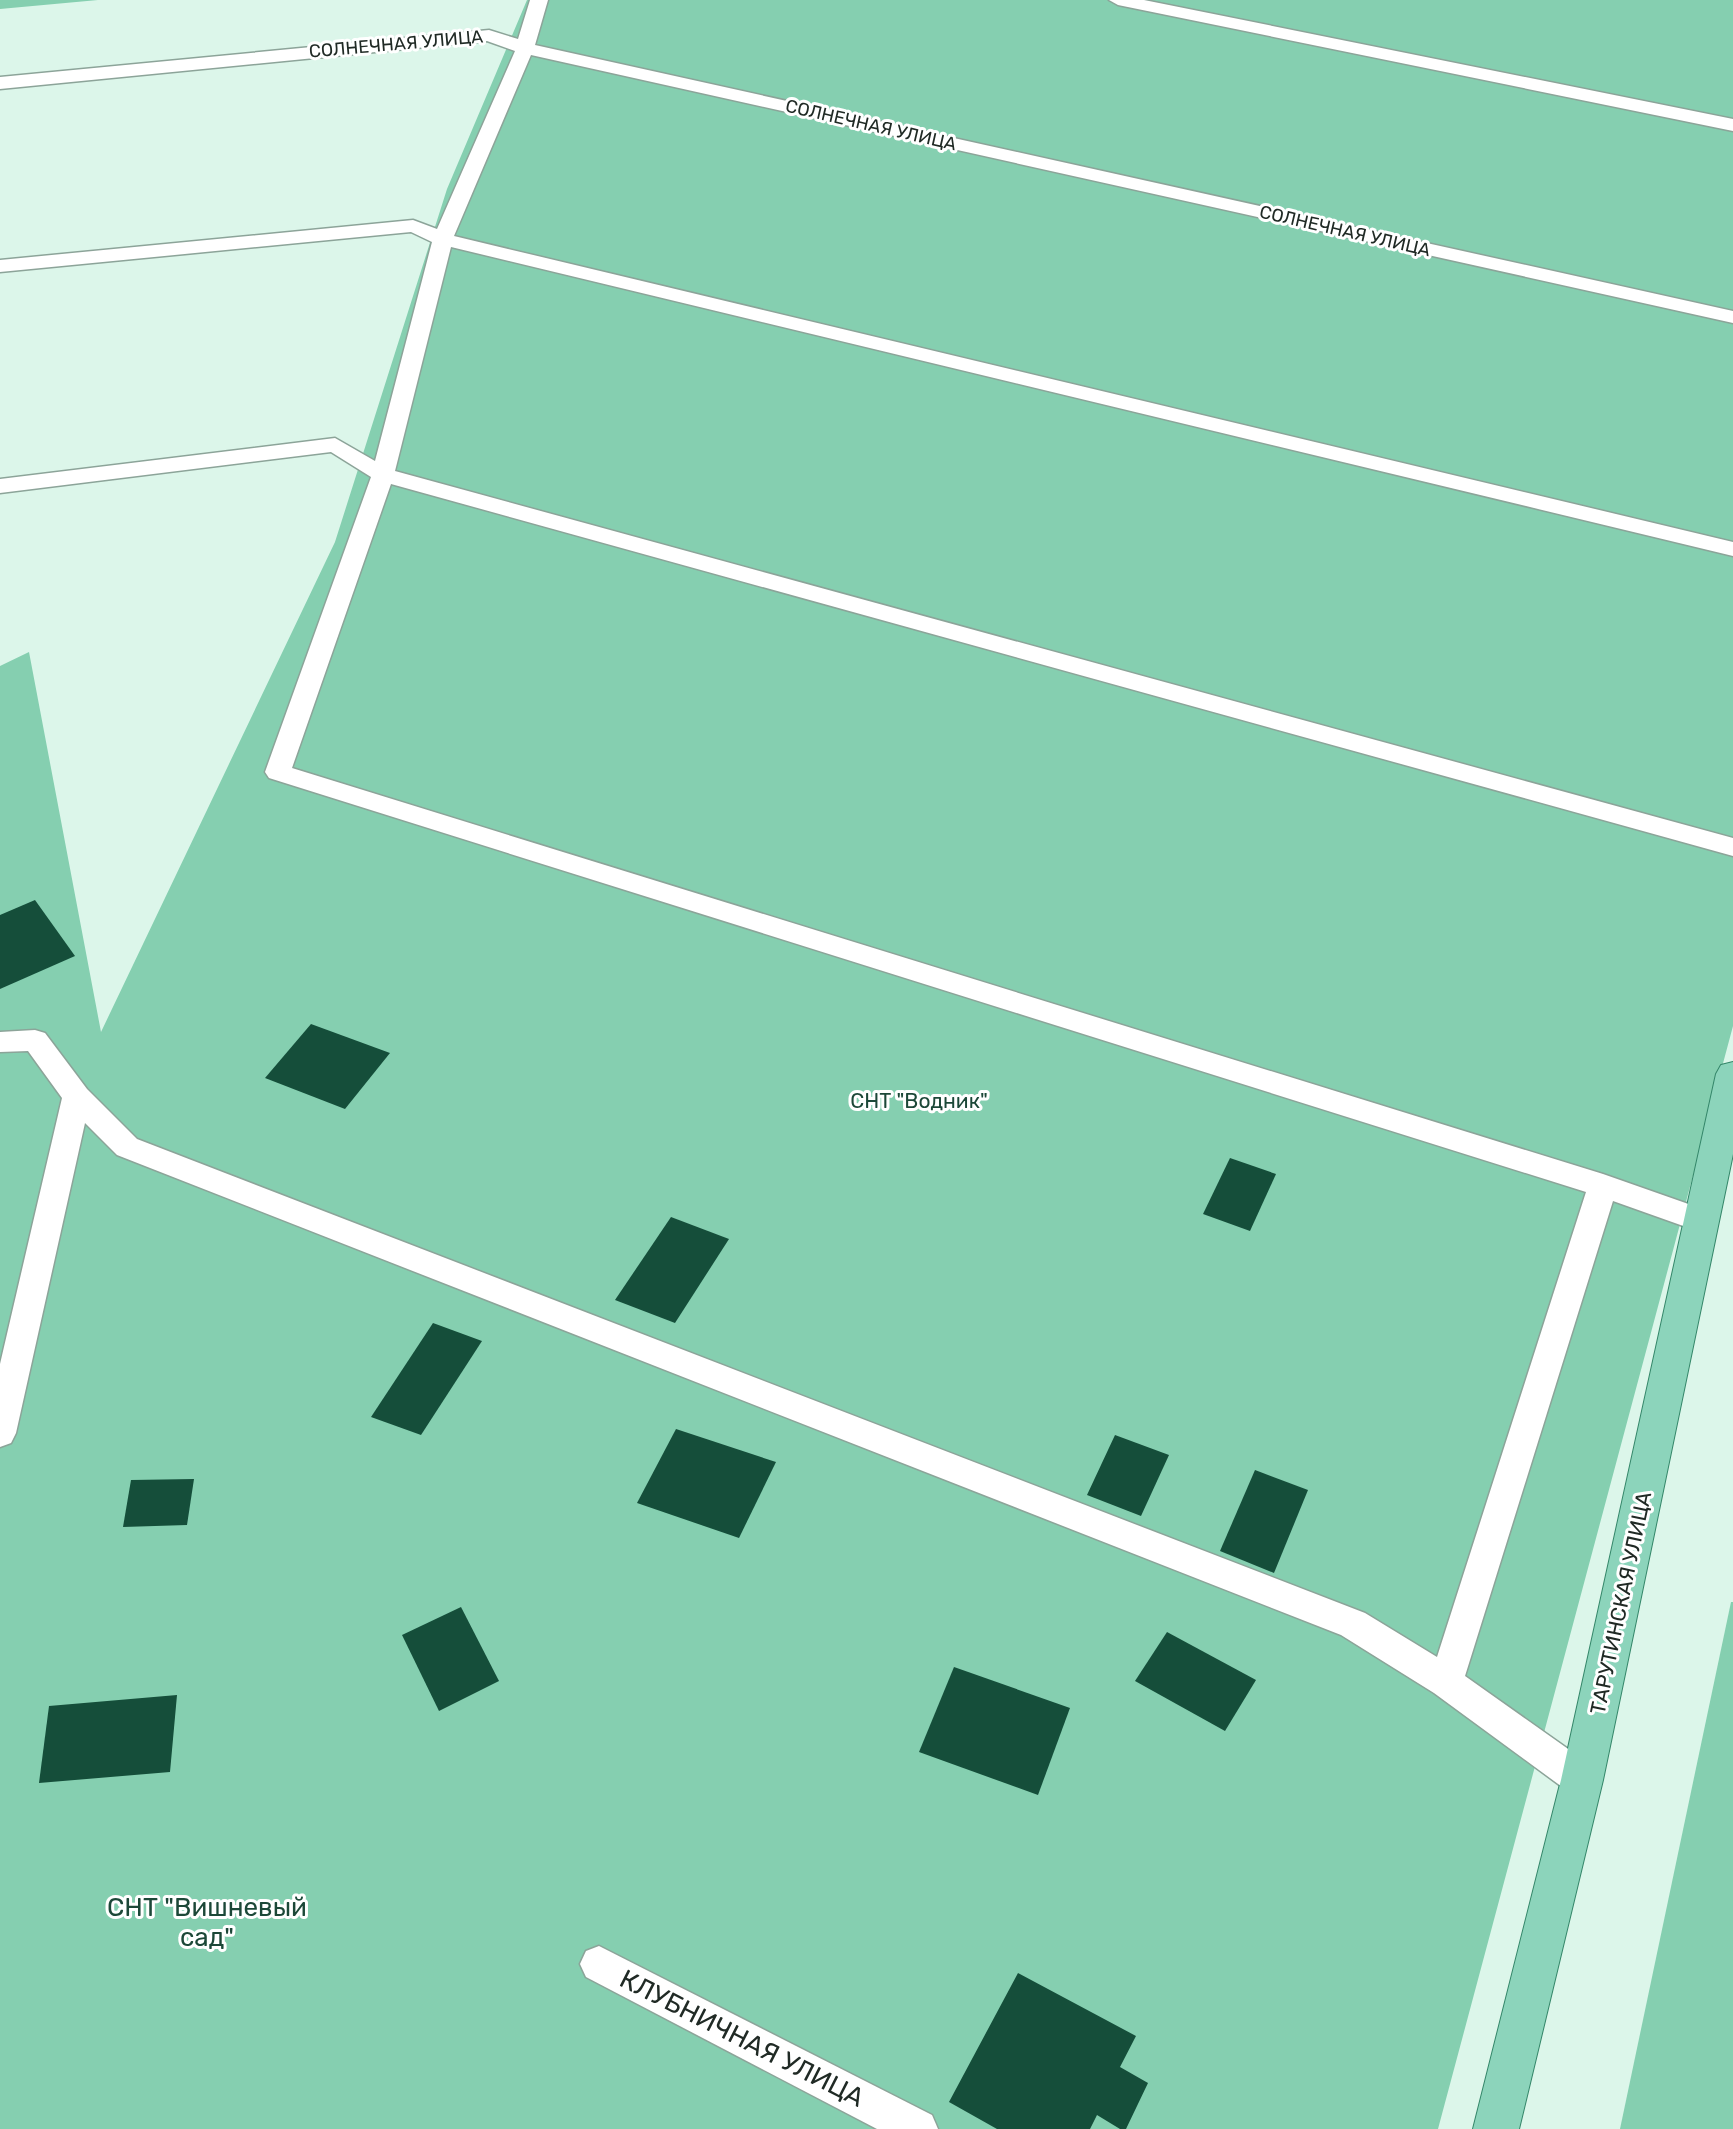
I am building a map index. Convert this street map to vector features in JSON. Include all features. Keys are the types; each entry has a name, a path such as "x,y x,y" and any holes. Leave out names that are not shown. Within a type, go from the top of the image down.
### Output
{"main road":[{"name":"ТАРУТИНСКАЯ УЛИЦА","path":"1496,2129 1582,1780 1733,1074"}],"lane":[{"path":"539,0 525,48 443,239 383,475 278,772 1603,1186 1703,1221"},
{"path":"1118,0 1733,125"},
{"name":"СОЛНЕЧНАЯ УЛИЦА","path":"0,83 489,35 525,48 1733,318"},
{"path":"0,266 413,226 443,239 1733,549"},
{"path":"0,486 335,445 383,475 1733,847"},
{"path":"0,1042 35,1040 77,1097 128,1147 1353,1624 1446,1682 1582,1780"},
{"path":"0,1433 77,1097"},
{"path":"1446,1682 1603,1186"},
{"name":"КЛУБНИЧНАЯ УЛИЦА","path":"599,1964 918,2129"}],"green space":[{"path":"0,0 98,0 0,9"},
{"name":"СНТ \"Водник\"","path":"527,0 1733,0 1733,1026 1438,2129 0,2129 0,666 29,652 101,1032 335,542 447,189"},
{"path":"1731,1602 1733,1602 1733,2129 1620,2129"}],"building":[{"path":"35,900 75,956 0,989 0,915"},
{"path":"311,1024 390,1053 345,1109 265,1078"},
{"path":"1230,1158 1276,1174 1250,1231 1203,1214"},
{"path":"671,1217 729,1239 675,1323 615,1300"},
{"path":"433,1323 482,1341 421,1435 371,1417"},
{"path":"676,1429 776,1462 739,1538 637,1503"},
{"path":"1115,1435 1169,1455 1141,1516 1087,1495"},
{"path":"1255,1470 1308,1490 1274,1573 1220,1551"},
{"path":"194,1479 187,1525 123,1527 131,1480"},
{"path":"461,1607 499,1681 439,1711 402,1635"},
{"path":"1167,1632 1256,1680 1225,1731 1135,1681"},
{"path":"954,1667 1070,1708 1038,1795 919,1752"},
{"path":"177,1695 170,1772 39,1783 49,1706"},
{"path":"1018,1973 1136,2036 1120,2067 1148,2083 1126,2129 1120,2129 1097,2115 1090,2129 997,2129 949,2102"}],"park label":[{"name":"СНТ \"Вишневый сад\"","path":"207,1922"}]}
